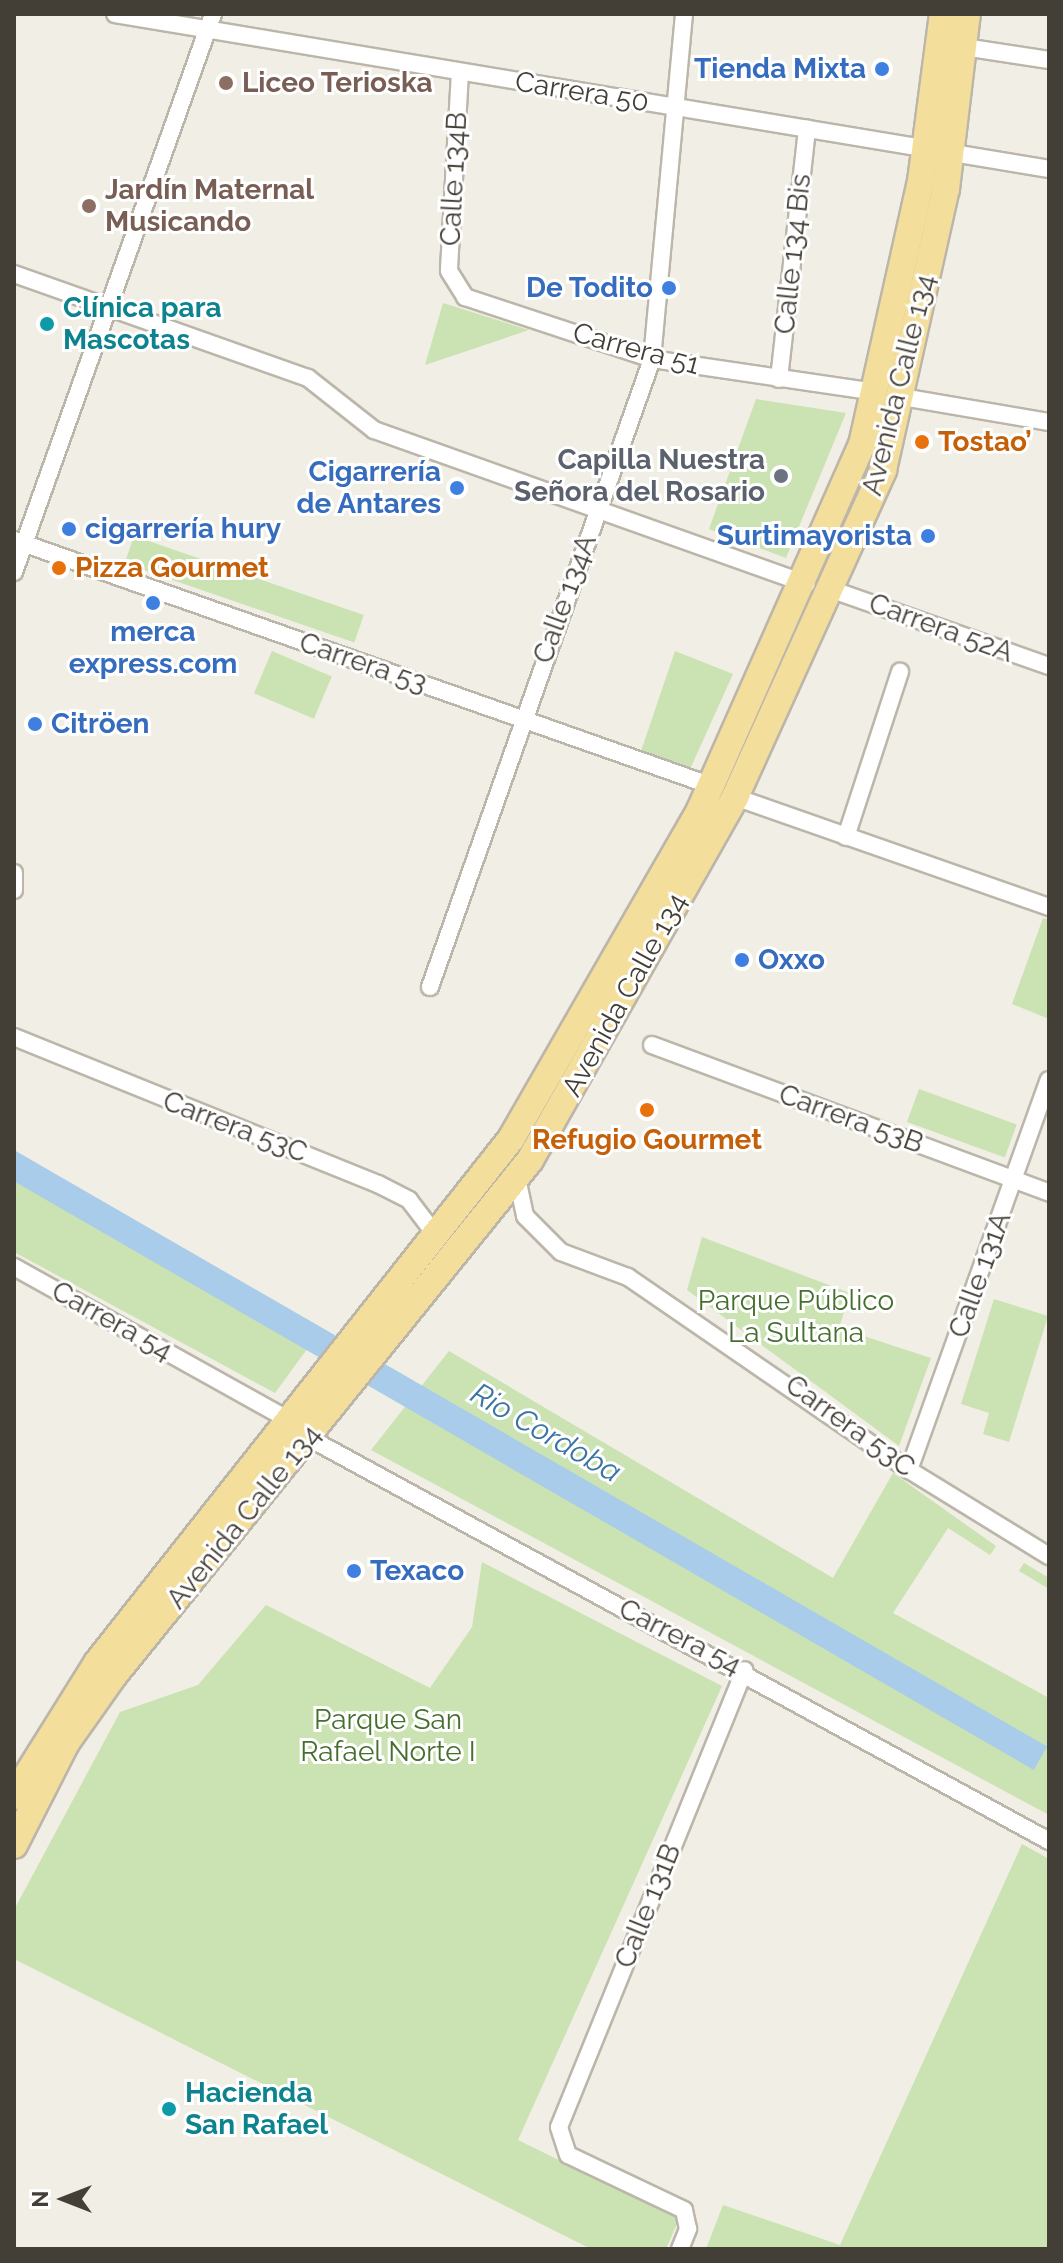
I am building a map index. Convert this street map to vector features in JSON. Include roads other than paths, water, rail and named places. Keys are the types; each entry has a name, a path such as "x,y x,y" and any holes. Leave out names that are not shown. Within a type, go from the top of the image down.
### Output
{"main road":[{"name":"Avenida Calle 134","path":"940,150 943,14"},
{"name":"Avenida Calle 134","path":"14,1845 66,1743 106,1686 339,1382 517,1178 833,590 883,470 889,394 964,47 967,14"},
{"name":"Avenida Calle 134","path":"378,1334 438,1238 533,1107 724,792 806,584 889,394"},
{"name":"Avenida Calle 134","path":"14,1796 97,1663 301,1430"}],"street":[{"name":"Carrera 50","path":"115,14 1049,169"},
{"path":"14,572 19,542 108,307 213,14"},
{"name":"Calle 134A","path":"430,987 652,359 684,14"},
{"path":"964,47 1049,60"},
{"name":"Calle 134B","path":"452,285 460,72"},
{"name":"Calle 134 Bis","path":"779,379 807,129"},
{"path":"14,274 308,378 374,430 806,584"},
{"name":"Carrera 51","path":"452,285 465,297 652,359 889,394 1049,422"},
{"name":"Carrera 53","path":"19,542 1049,907"},
{"name":"Carrera 52A","path":"833,590 1049,666"},
{"path":"846,837 900,672"},
{"path":"14,873 14,890"},
{"name":"Carrera 53C","path":"14,1037 378,1184 409,1200 438,1238"},
{"name":"Carrera 53B","path":"652,1045 1049,1193"},
{"name":"Calle 131A","path":"909,1470 1049,1080"},
{"name":"Carrera 53C","path":"517,1178 525,1216 561,1252 628,1277 909,1470 1049,1556"},
{"name":"Carrera 54","path":"14,1267 301,1430 745,1670 1049,1841"},
{"name":"Calle 131B","path":"682,2246 684,2210 568,2155 560,2143 562,2112 745,1670"}],"water":[{"path":"14,1150 1047,1746 1034,1770 14,1181"}],"place":[{"name":"Tienda Mixta","path":"882,69"},
{"name":"Liceo Terioska","path":"226,83"},
{"name":"Jardín Maternal Musicando","path":"89,206"},
{"name":"De Todito","path":"669,288"},
{"name":"Clínica para Mascotas","path":"47,324"},
{"name":"Tostao’","path":"922,442"},
{"name":"Capilla Nuestra Señora del Rosario","path":"781,476"},
{"name":"Cigarrería de Antares","path":"457,488"},
{"name":"cigarrería hury","path":"69,529"},
{"name":"Surtimayorista","path":"928,536"},
{"name":"Pizza Gourmet","path":"59,568"},
{"name":"merca express.com","path":"153,603"},
{"name":"Citröen","path":"35,724"},
{"name":"Oxxo","path":"742,960"},
{"name":"Refugio Gourmet","path":"647,1110"},
{"name":"Texaco","path":"354,1571"},
{"name":"Hacienda San Rafael","path":"169,2109"}],"park label":[{"name":"Parque Público La Sultana","path":"796,1317"},
{"name":"Parque San Rafael Norte I","path":"388,1736"}],"water label":[{"name":"Rio Cordoba","path":"546,1433"}]}
